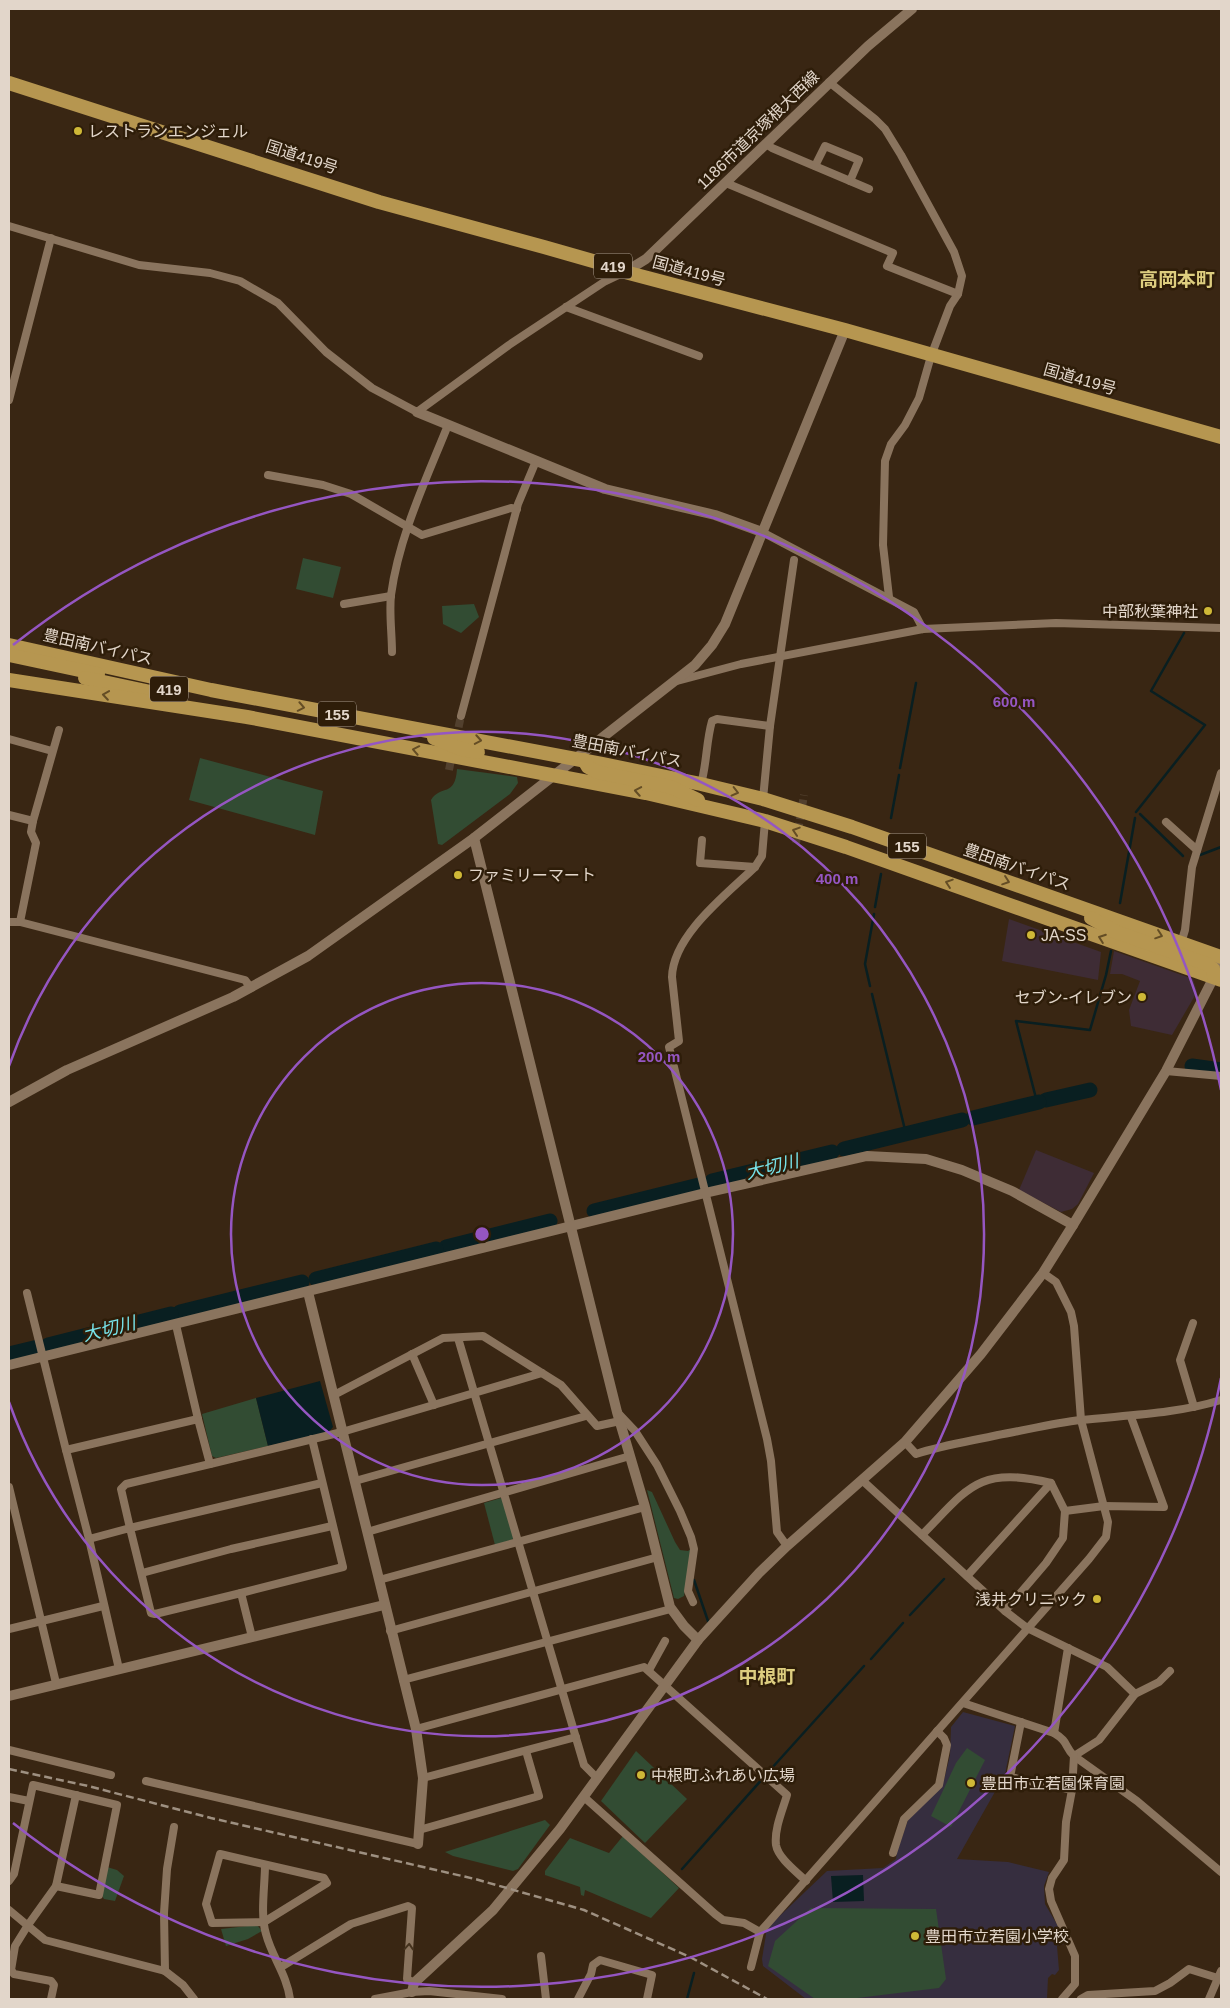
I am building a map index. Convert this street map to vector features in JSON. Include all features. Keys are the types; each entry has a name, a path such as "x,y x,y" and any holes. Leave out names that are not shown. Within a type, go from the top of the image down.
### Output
{"highway":[{"name":"国道419号","path":"9,83 379,202 544,246 625,272 845,330 1221,437"},
{"name":"豊田南バイパス","path":"9,645 211,690 411,728 582,757 763,799 852,827 1221,957"},
{"name":"419","path":"9,655 57,669 209,705 247,717"},
{"name":"419","path":"9,662 230,700 281,703"},
{"name":"155","path":"9,680 247,717 549,778 646,793 719,809 765,821 855,851 1218,978"},
{"path":"411,728 462,748 536,764 546,769 549,778"},
{"path":"582,757 588,767 597,772 671,787 719,809"},
{"name":"155","path":"1065,902 1116,932 1207,964 1213,969 1218,978"}],"street":[{"name":"1186市道京塚根大西線","path":"625,272 646,259 882,33 912,9"},
{"path":"830,82 885,129 954,252 962,276 958,294 950,306 931,356 919,398 905,425 891,444 885,461 883,545 889,597"},
{"path":"766,144 869,189"},
{"path":"816,166 826,146 859,160 850,181"},
{"path":"726,183 893,254 887,266 958,294"},
{"path":"9,226 139,265 210,273 240,281 278,303 326,352 360,380 417,412 605,489 715,515 762,532 889,597 914,612 922,629"},
{"path":"9,400 50,238"},
{"path":"417,412 509,345 604,282 625,272"},
{"path":"566,307 699,356"},
{"path":"9,1102 66,1070 233,997 308,956 474,838 549,778 582,757 677,681 700,660 718,637 724,624 845,330"},
{"path":"392,652 391,596 407,528 448,425"},
{"path":"461,716 517,508 536,461"},
{"path":"268,475 323,484 351,494 422,535 511,508 517,508"},
{"path":"763,799 770,726 794,560"},
{"path":"344,604 391,596"},
{"path":"677,681 741,664 922,629 1056,623 1221,628"},
{"path":"702,784 712,721 717,719 770,726"},
{"path":"20,922 36,843 31,832 33,821 59,730"},
{"path":"9,739 52,751"},
{"path":"1181,943 1185,930 1189,878 1221,773"},
{"path":"9,815 33,821"},
{"path":"765,821 762,856 755,866 695,926 676,955 672,967 679,1041 669,1047 767,1439 771,1461 777,1532 787,1546"},
{"path":"1166,822 1197,850"},
{"path":"474,838 618,1416 645,1507 670,1607 684,1626 698,1640"},
{"path":"702,840 700,863 755,866"},
{"path":"9,922 20,922 245,980 251,988"},
{"path":"375,1999 413,1987 493,1910 584,1797 698,1640 759,1573 787,1546 905,1442 981,1354 1043,1273 1073,1225 1166,1071 1218,978 1221,962"},
{"path":"1166,1071 1221,1076"},
{"path":"9,1365 705,1193 867,1156 926,1159 987,1179 1073,1225"},
{"path":"751,1967 760,1932 1090,1559 1106,1537 1108,1522 1080,1420 1074,1326 1070,1312 1056,1282 1043,1273"},
{"path":"146,1781 418,1844 424,1778 416,1729 390,1631 308,1292"},
{"path":"27,1293 89,1539 119,1669"},
{"path":"1194,1323 1180,1360 1194,1407"},
{"path":"176,1324 210,1464"},
{"path":"334,1395 443,1338 483,1336 561,1385 596,1426 618,1416"},
{"path":"458,1338 563,1688 584,1765 597,1778"},
{"path":"412,1354 434,1406"},
{"path":"312,1439 343,1567 155,1614 151,1612 120,1489 126,1484 312,1439 342,1432 542,1373"},
{"path":"905,1442 916,1454 936,1447 1080,1420 1131,1417 1194,1407 1221,1400"},
{"path":"355,1481 586,1416"},
{"path":"618,1416 635,1431 657,1465 691,1537 694,1549 688,1591 693,1602"},
{"path":"1065,1511 1104,1506 1164,1507 1131,1417"},
{"path":"66,1450 198,1419"},
{"path":"367,1532 630,1456"},
{"path":"922,1535 966,1489 978,1482 1000,1477 1051,1483"},
{"path":"862,1481 1005,1611 1028,1628 1107,1667 1134,1694"},
{"path":"89,1539 322,1483"},
{"path":"1005,1611 1046,1563 1063,1538 1065,1511 1051,1483"},
{"path":"967,1576 1051,1483"},
{"path":"9,1487 56,1683"},
{"path":"379,1580 645,1507"},
{"path":"142,1573 231,1549 332,1526"},
{"path":"390,1631 658,1557"},
{"path":"241,1593 252,1638"},
{"path":"9,1629 103,1606"},
{"path":"9,1696 56,1683 384,1606"},
{"path":"403,1680 667,1610 670,1607"},
{"path":"650,1670 665,1641"},
{"path":"1054,1733 1068,1648"},
{"path":"416,1729 644,1667 650,1670 664,1685 787,1795 777,1833 776,1846 782,1856 806,1881"},
{"path":"1074,1756 1099,1740 1134,1694 1158,1682 1170,1671"},
{"path":"963,1703 1054,1733 1064,1739 1074,1756 1138,1801 1221,1872"},
{"path":"1021,1722 1010,1777 1072,1790"},
{"path":"893,1853 904,1819 939,1785 947,1745 944,1738 937,1731"},
{"path":"424,1778 576,1738"},
{"path":"9,1750 111,1775"},
{"path":"419,1830 539,1796 526,1751"},
{"path":"1062,1999 1075,1984 1075,1956 1051,1901 1049,1889 1052,1878 1064,1860 1066,1822 1072,1790 1074,1756"},
{"path":"9,1881 14,1874 33,1785 117,1805 99,1895 56,1886"},
{"path":"50,1999 54,1985 51,1981 14,1974 11,1970 16,1946 28,1925 56,1886 76,1795"},
{"path":"9,1797 29,1801"},
{"path":"584,1797 715,1914 723,1920 744,1923 760,1932"},
{"path":"165,1971 164,1913 167,1868 174,1827"},
{"path":"220,1854 324,1878 327,1882 264,1922 212,1923 206,1904 220,1854"},
{"path":"265,1865 264,1922 266,1935 281,1967 290,1999"},
{"path":"281,1967 352,1924 408,1906 412,1908 407,1979 413,1987 502,1999"},
{"path":"9,1910 45,1940 165,1971 183,1985 194,1999"},
{"path":"541,1956 546,1999"},
{"path":"578,1999 591,1974 593,1965 600,1960 652,1975 647,1999"},
{"path":"1081,1999 1088,1995 1155,1991 1189,1969 1220,1976 1209,1999"},
{"path":"432,1991 435,1999"}],"shaded area":[{"name":"JA-SS","path":"1009,919 1101,952 1098,980 1002,961"},
{"path":"1114,951 1193,979 1197,992 1172,1035 1131,1026 1129,1010 1140,981 1122,974 1110,974"},
{"path":"1036,1150 1094,1173 1078,1204 1072,1209 1061,1212 1019,1190"},
{"name":"豊田市立若園小学校","path":"963,1712 1015,1726 1005,1774 957,1859 1008,1862 1049,1872 1044,1886 1045,1904 1068,1943 1057,1946 1059,1970 1055,1975 1052,1974 1048,1978 1047,1999 806,1999 763,1966 762,1959 767,1928 827,1871 883,1868 896,1859 908,1820 940,1787 944,1780 950,1755 951,1727"}],"green space":[{"path":"303,558 341,567 333,598 296,589"},
{"path":"474,604 479,617 461,633 443,624 442,606"},
{"path":"200,758 323,791 315,835 189,800"},
{"path":"457,769 517,777 518,783 510,794 442,845 438,844 431,800 439,792 454,784"},
{"path":"256,1398 268,1446 216,1458 212,1456 202,1414"},
{"path":"647,1490 652,1492 680,1550 688,1551 692,1548 684,1596 678,1599 674,1598"},
{"path":"501,1498 514,1537 512,1540 495,1545 484,1503"},
{"path":"967,1748 985,1760 951,1827 931,1816 956,1763"},
{"name":"中根町ふれあい広場","path":"636,1751 687,1799 645,1843 601,1801"},
{"path":"545,1820 550,1825 518,1869 513,1871 453,1856 445,1852"},
{"path":"623,1836 679,1888 651,1918 585,1890 584,1896 581,1895 580,1887 545,1875 545,1871 570,1838 609,1853"},
{"path":"107,1867 117,1870 124,1876 115,1901 104,1899 101,1894"},
{"path":"811,1908 936,1909 946,1979 939,1988 849,1999 815,1999 768,1966 775,1941"},
{"path":"257,1925 262,1931 248,1939 226,1946 221,1929"}],"water":[{"path":"320,1381 333,1427 329,1432 268,1446 256,1398"},
{"path":"863,1875 864,1901 833,1902 831,1876"}],"waterway":[{"path":"1136,812 1205,725 1151,691 1184,633"},
{"path":"900,768 916,683"},
{"path":"891,818 899,775"},
{"path":"1140,814 1183,856"},
{"path":"1120,903 1135,818"},
{"path":"1200,855 1221,847"},
{"path":"875,907 881,874"},
{"path":"870,986 865,964 874,914"},
{"path":"1037,1102 1016,1021 1090,1030 1111,951"},
{"path":"872,994 906,1134"},
{"name":"大切川","path":"1192,1066 1221,1070"},
{"name":"大切川","path":"1046,1100 1090,1090"},
{"name":"大切川","path":"973,1118 1039,1102"},
{"name":"大切川","path":"844,1149 962,1120"},
{"name":"大切川","path":"712,1181 832,1152"},
{"name":"大切川","path":"594,1211 699,1185"},
{"name":"大切川","path":"446,1247 550,1221"},
{"name":"大切川","path":"316,1279 436,1249"},
{"name":"大切川","path":"180,1312 302,1282"},
{"name":"大切川","path":"48,1345 171,1314"},
{"name":"大切川","path":"9,1354 38,1347"},
{"path":"910,1615 944,1579"},
{"path":"694,1580 709,1624"},
{"path":"871,1659 903,1623"},
{"path":"771,1769 864,1666"},
{"path":"682,1869 764,1777"},
{"path":"687,1999 694,1973"}],"tunnel":[{"path":"456,739 461,716"},
{"path":"449,770 452,755"},
{"path":"796,843 804,795"}],"railway":[{"path":"9,1769 88,1786 211,1818 475,1879 584,1910 690,1957 767,1999"}],"place":[{"name":"レストランエンジェル","path":"78,131"},
{"name":"中部秋葉神社","path":"1208,611"},
{"name":"ファミリーマート","path":"458,875"},
{"name":"JA-SS","path":"1031,935"},
{"name":"セブン-イレブン","path":"1142,997"},
{"name":"浅井クリニック","path":"1097,1599"},
{"name":"中根町ふれあい広場","path":"641,1775"},
{"name":"豊田市立若園保育園","path":"971,1783"},
{"name":"豊田市立若園小学校","path":"915,1936"}],"district":[{"name":"高岡本町","path":"1177,279"},
{"name":"中根町","path":"767,1676"}]}
